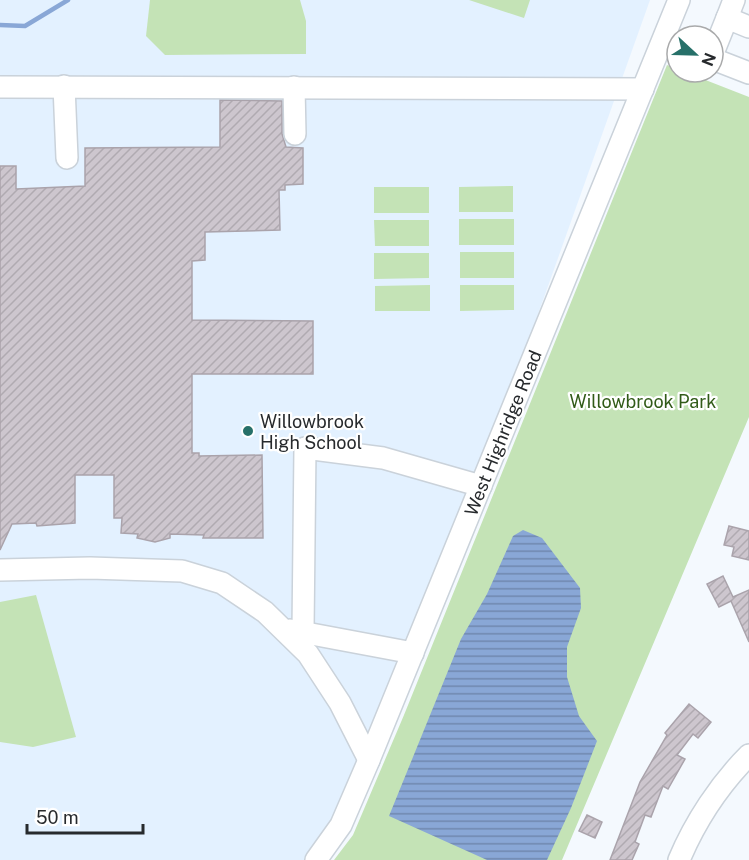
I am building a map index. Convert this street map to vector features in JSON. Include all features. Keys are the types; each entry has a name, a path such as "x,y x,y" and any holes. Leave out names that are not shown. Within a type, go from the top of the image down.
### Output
{"street":[{"name":"West Highridge Road","path":"674,24 679,0"},
{"path":"725,24 731,9 749,27"},
{"name":"West Highridge Road","path":"316,860 341,825 643,89 665,51"},
{"path":"725,64 749,73"},
{"path":"64,86 68,158"},
{"path":"0,87 643,89"},
{"path":"294,87 295,134"},
{"path":"369,760 340,703 293,630 305,448 383,458 481,486"},
{"path":"0,570 90,568 182,571 207,577 229,587 293,630 413,653"},
{"path":"679,860 700,819 723,784 749,755"}],"shaded area":[{"name":"Willowbrook High School","path":"0,0 650,0 522,359 336,821 307,860 0,860"}],"green space":[{"path":"150,0 300,0 306,21 306,54 165,55 146,36"},
{"path":"469,0 530,0 524,18"},
{"name":"Willowbrook Park","path":"665,70 665,84 716,84 749,97 749,417 562,860 334,860 353,835 404,715"},
{"path":"513,186 513,212 459,212 459,187"},
{"path":"374,187 429,187 429,213 374,213"},
{"path":"459,219 514,219 514,245 459,245"},
{"path":"374,220 429,220 429,246 375,246"},
{"path":"460,252 514,252 514,278 460,278"},
{"path":"374,253 429,253 429,278 374,279"},
{"path":"430,285 430,311 375,311 375,286"},
{"path":"460,285 514,285 514,310 460,311"},
{"path":"36,595 76,737 33,747 0,742 0,602"}],"water":[{"path":"523,530 542,538 580,588 581,608 567,647 567,677 579,716 597,741 571,808 547,860 487,860 389,816 461,639 487,594 513,536"}],"building":[{"path":"220,100 282,101 282,134 286,147 303,148 303,184 285,185 285,190 279,190 280,230 205,232 205,260 192,261 192,320 313,321 313,374 192,374 192,453 199,453 199,456 262,455 263,538 203,538 204,535 170,534 170,538 155,542 137,538 138,534 121,533 122,518 114,518 114,475 75,475 75,523 37,526 36,523 12,524 0,550 0,166 16,166 16,189 85,186 85,148 220,147"},
{"path":"729,526 749,531 749,560 732,556 734,547 724,545"},
{"path":"723,576 733,597 749,590 749,642 731,601 719,607 707,584"},
{"path":"689,704 711,722 698,738 693,734 677,755 685,759 668,789 663,786 651,817 645,815 635,842 639,844 632,860 610,860 640,782 667,735 665,733"},
{"path":"587,815 602,822 595,838 579,831"}],"waterway":[{"path":"0,25 25,26 68,0"}],"place":[{"name":"Willowbrook High School","path":"248,431"}]}
